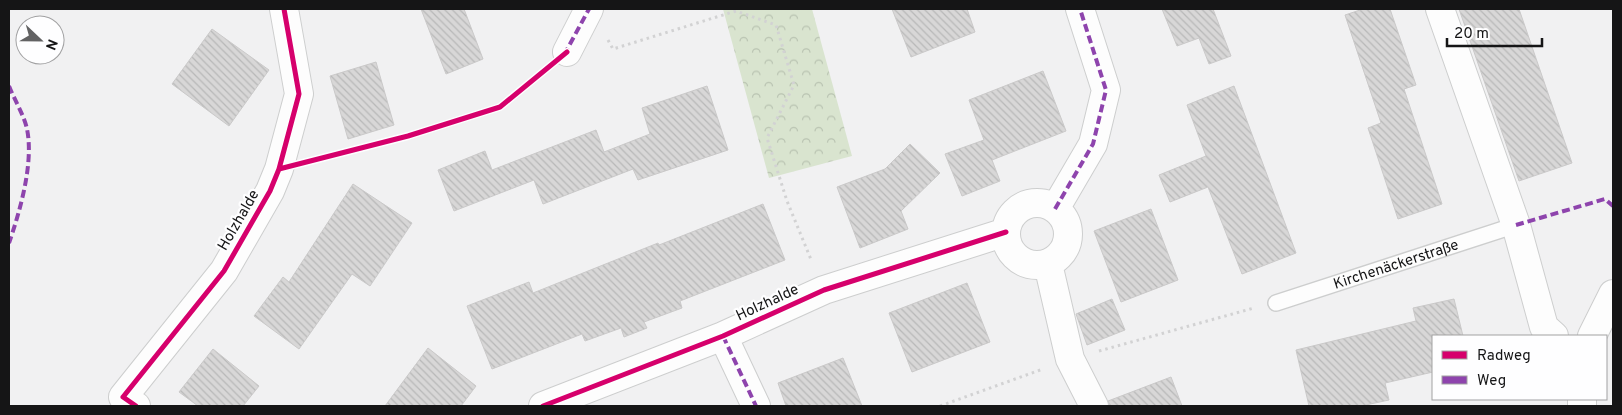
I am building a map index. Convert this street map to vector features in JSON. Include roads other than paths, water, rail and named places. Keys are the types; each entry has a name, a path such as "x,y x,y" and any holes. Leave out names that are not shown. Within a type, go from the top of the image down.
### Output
{"street":[{"name":"Holzhalde","path":"136,406 124,397 224,271 270,191 280,169 299,94 284,9"},
{"path":"567,52 589,9"},
{"path":"1055,208 1093,144 1106,90 1080,9"},
{"path":"1440,9 1516,225 1544,327 1553,335"},
{"path":"1034,203 1055,208 1065,220 1068,240 1061,254 1048,264 1034,266 1020,260 1009,247 1006,232 1011,217 1022,207 1034,203"},
{"name":"Holzhalde","path":"543,406 723,336 824,290 1006,232"},
{"path":"1048,264 1070,359 1094,406"},
{"path":"1592,335 1613,294"},
{"path":"723,336 756,406"}],"lane":[{"name":"Kirchenäckerstraße","path":"1276,302 1516,225"}]}
